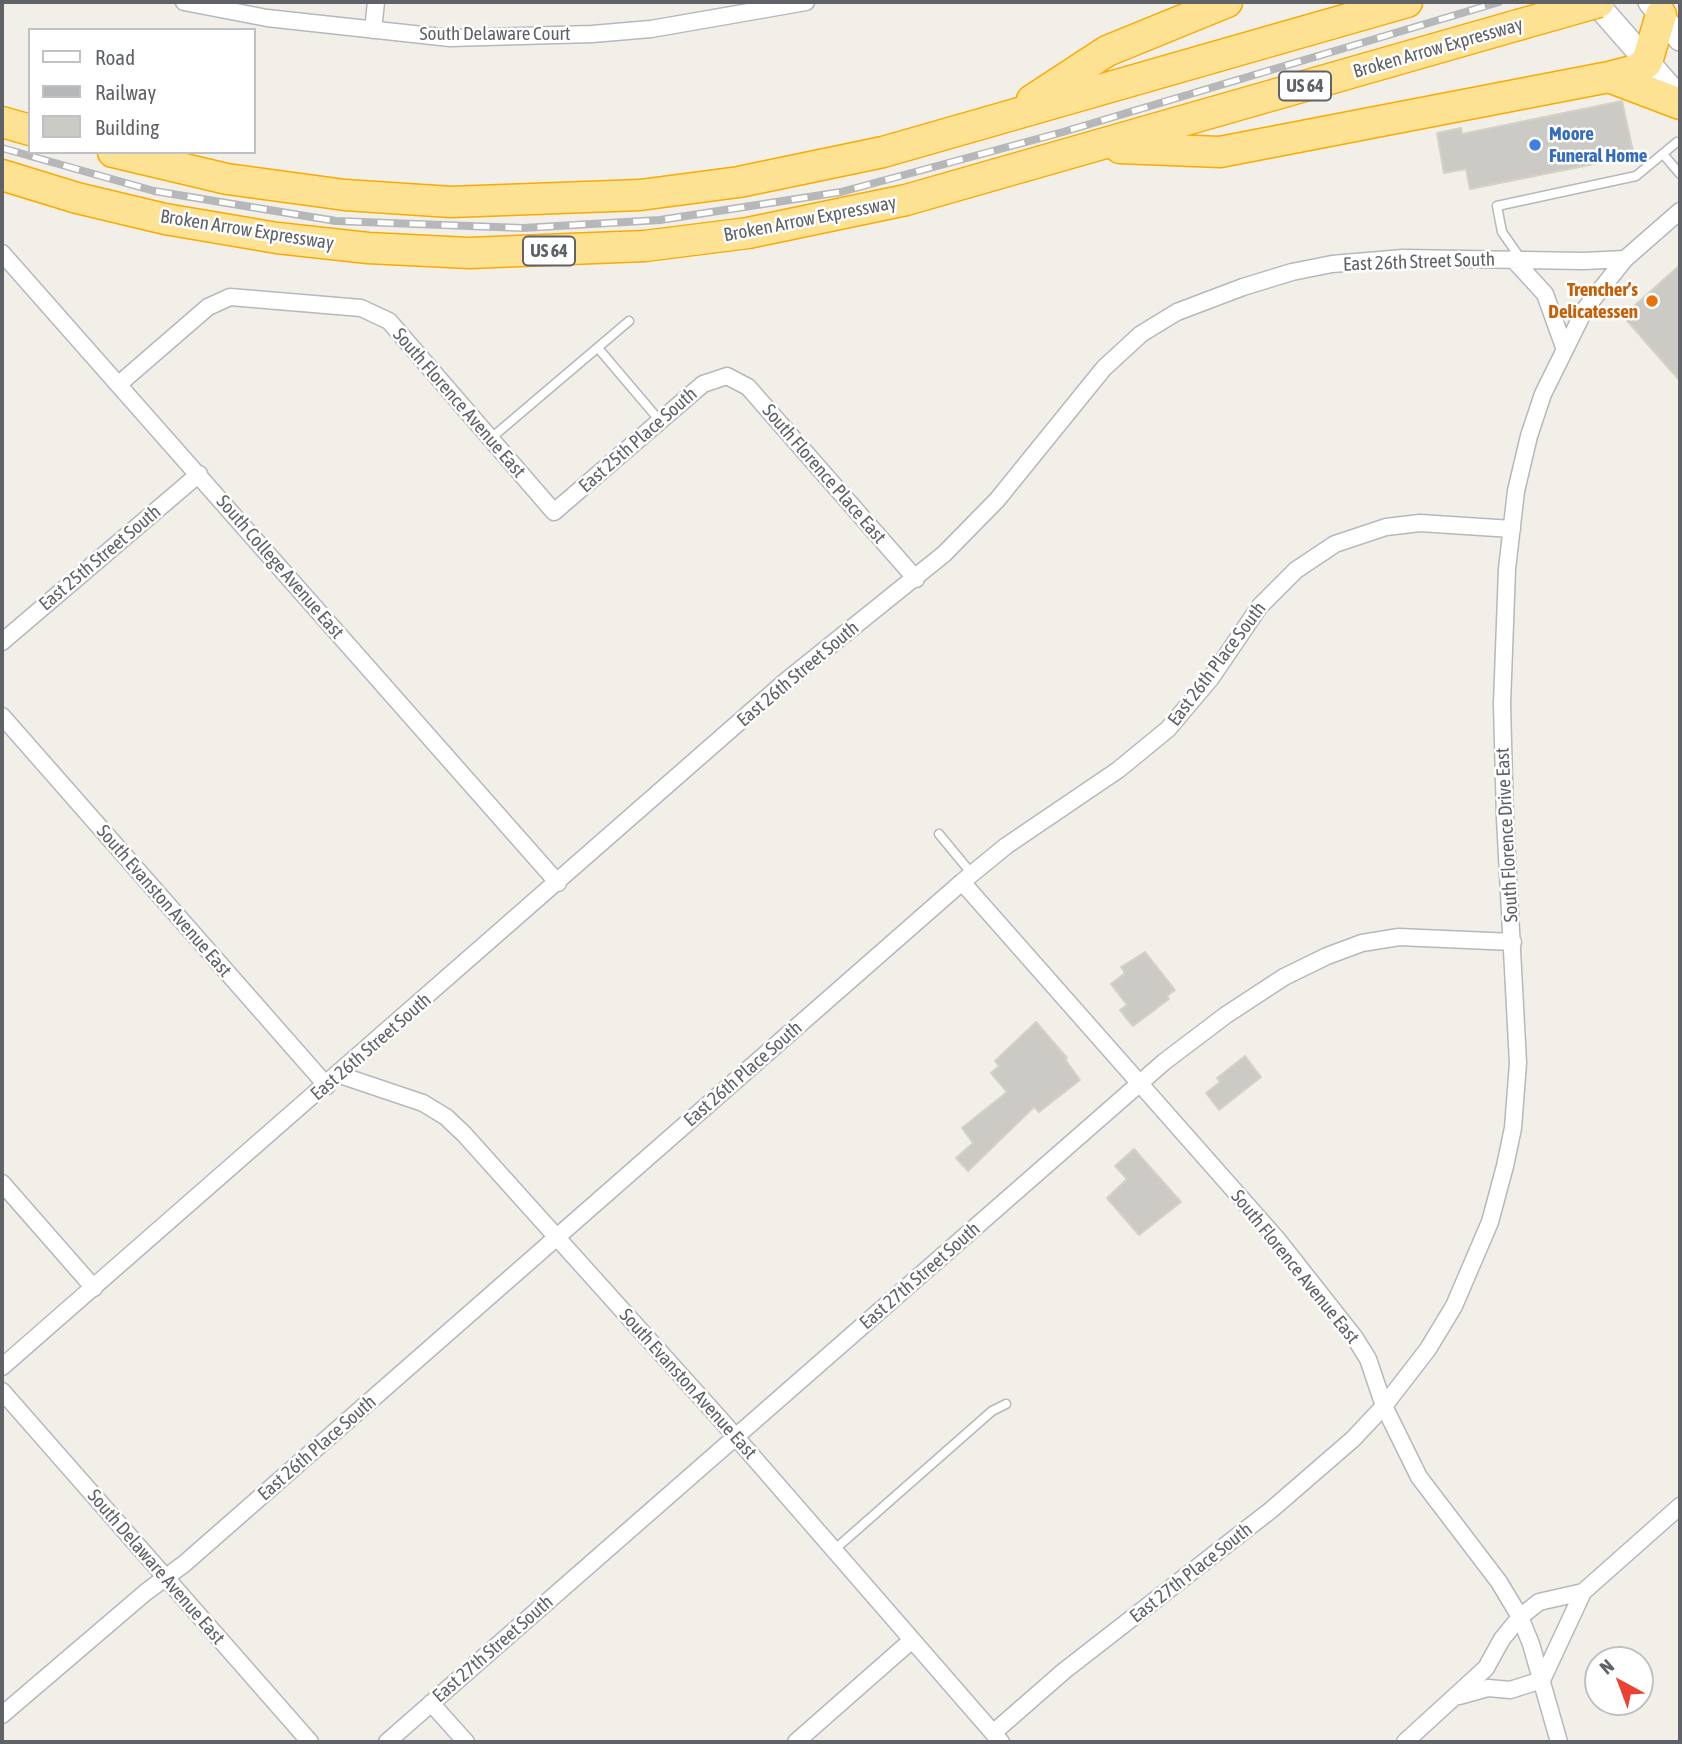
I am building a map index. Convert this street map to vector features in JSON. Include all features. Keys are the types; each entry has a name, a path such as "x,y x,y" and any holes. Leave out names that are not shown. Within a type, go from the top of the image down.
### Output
{"highway":[{"path":"1005,118 1107,51 1227,2"},
{"path":"122,154 227,178 345,195 451,202 544,201 640,195 739,182 883,152 1407,2"},
{"name":"Broken Arrow Expressway","path":"2,175 77,198 217,228 368,248 469,253 645,246 748,233 894,202 1092,148 1597,2"},
{"path":"1092,148 1220,152 1609,77 1636,70 1647,62 1655,8"},
{"path":"1609,77 1680,101"},
{"path":"2,122 28,129"}],"main road":[{"path":"1597,2 1680,101"},
{"path":"1655,8 1680,40"}],"street":[{"name":"South Delaware Court","path":"184,2 267,18 450,38 592,34 651,29 806,2"},
{"path":"373,30 376,2"},
{"path":"1625,259 1680,211"},
{"name":"South College Avenue East","path":"2,253 558,883"},
{"name":"East 26th Street South","path":"2,1367 340,1075 803,667 916,579 997,500 1104,368 1141,334 1177,312 1243,287 1292,272 1332,264 1403,258 1625,259"},
{"path":"1517,259 1545,294 1564,347"},
{"name":"South Florence Drive East","path":"1384,1406 1429,1349 1454,1306 1490,1222 1513,1128 1518,1021 1504,818 1502,704 1511,529 1529,436 1564,347 1597,291 1625,259"},
{"name":"South Florence Avenue East","path":"119,384 208,307 230,297 361,308 378,313 389,321 554,512"},
{"name":"South Florence Place East","path":"727,376 748,387 916,579"},
{"name":"East 25th Place South","path":"554,512 703,384 727,376"},
{"name":"East 25th Street South","path":"2,642 199,474"},
{"name":"East 26th Place South","path":"2,1715 166,1578 967,878 1038,823 1118,770 1168,729 1211,678 1260,606 1315,556 1335,544 1386,527 1420,523 1511,529"},
{"name":"South Evanston Avenue East","path":"2,716 327,1086"},
{"name":"South Florence Avenue East","path":"967,878 1139,1084 1277,1239 1339,1316 1368,1359 1384,1406 1419,1477 1499,1582 1520,1618 1542,1680 1559,1742"},
{"name":"East 27th Street South","path":"387,1742 1139,1084 1226,1015 1284,977 1326,956 1362,943 1399,937 1513,942"},
{"name":"South Evanston Avenue East","path":"340,1075 394,1091 446,1117 736,1437 997,1737"},
{"path":"2,1183 94,1288"},
{"name":"South Delaware Avenue East","path":"2,1391 310,1742"},
{"name":"East 27th Place South","path":"997,1737 1064,1671 1271,1510 1353,1439 1384,1406"},
{"path":"1459,1696 1488,1688 1510,1690 1542,1680 1583,1592 1680,1506"},
{"path":"1405,1742 1459,1696 1486,1668 1502,1639 1520,1618 1539,1602 1583,1592"},
{"path":"796,1742 912,1640"},
{"path":"431,1703 466,1742"}],"lane":[{"path":"1517,259 1502,232 1497,206 1636,176 1677,142"},
{"path":"1663,154 1680,174"},
{"path":"490,439 629,321"},
{"path":"597,348 660,421"},
{"path":"939,834 967,878"},
{"path":"834,1550 992,1411 1006,1404"}],"building":[{"name":"Moore Funeral Home","path":"1622,101 1634,156 1470,189 1466,169 1444,173 1437,133 1461,128 1462,134"},
{"path":"1680,265 1680,381 1623,316"},
{"path":"1145,952 1175,990 1167,996 1169,999 1133,1026 1120,1010 1127,1005 1111,984 1125,973 1121,967"},
{"path":"1036,1022 1067,1058 1065,1059 1080,1080 1039,1112 1034,1107 968,1171 956,1158 973,1143 962,1128 1007,1092 991,1073 999,1066 995,1061"},
{"path":"1245,1056 1261,1077 1219,1110 1206,1093 1220,1082 1217,1078"},
{"path":"1134,1149 1181,1202 1139,1235 1107,1198 1127,1179 1115,1166"}],"railway":[{"path":"2,148 154,191 336,221 523,228 660,220 841,192 1063,132 1499,2"}],"place":[{"name":"Moore Funeral Home","path":"1535,145"},
{"name":"Trencher’s Delicatessen","path":"1652,301"}]}
